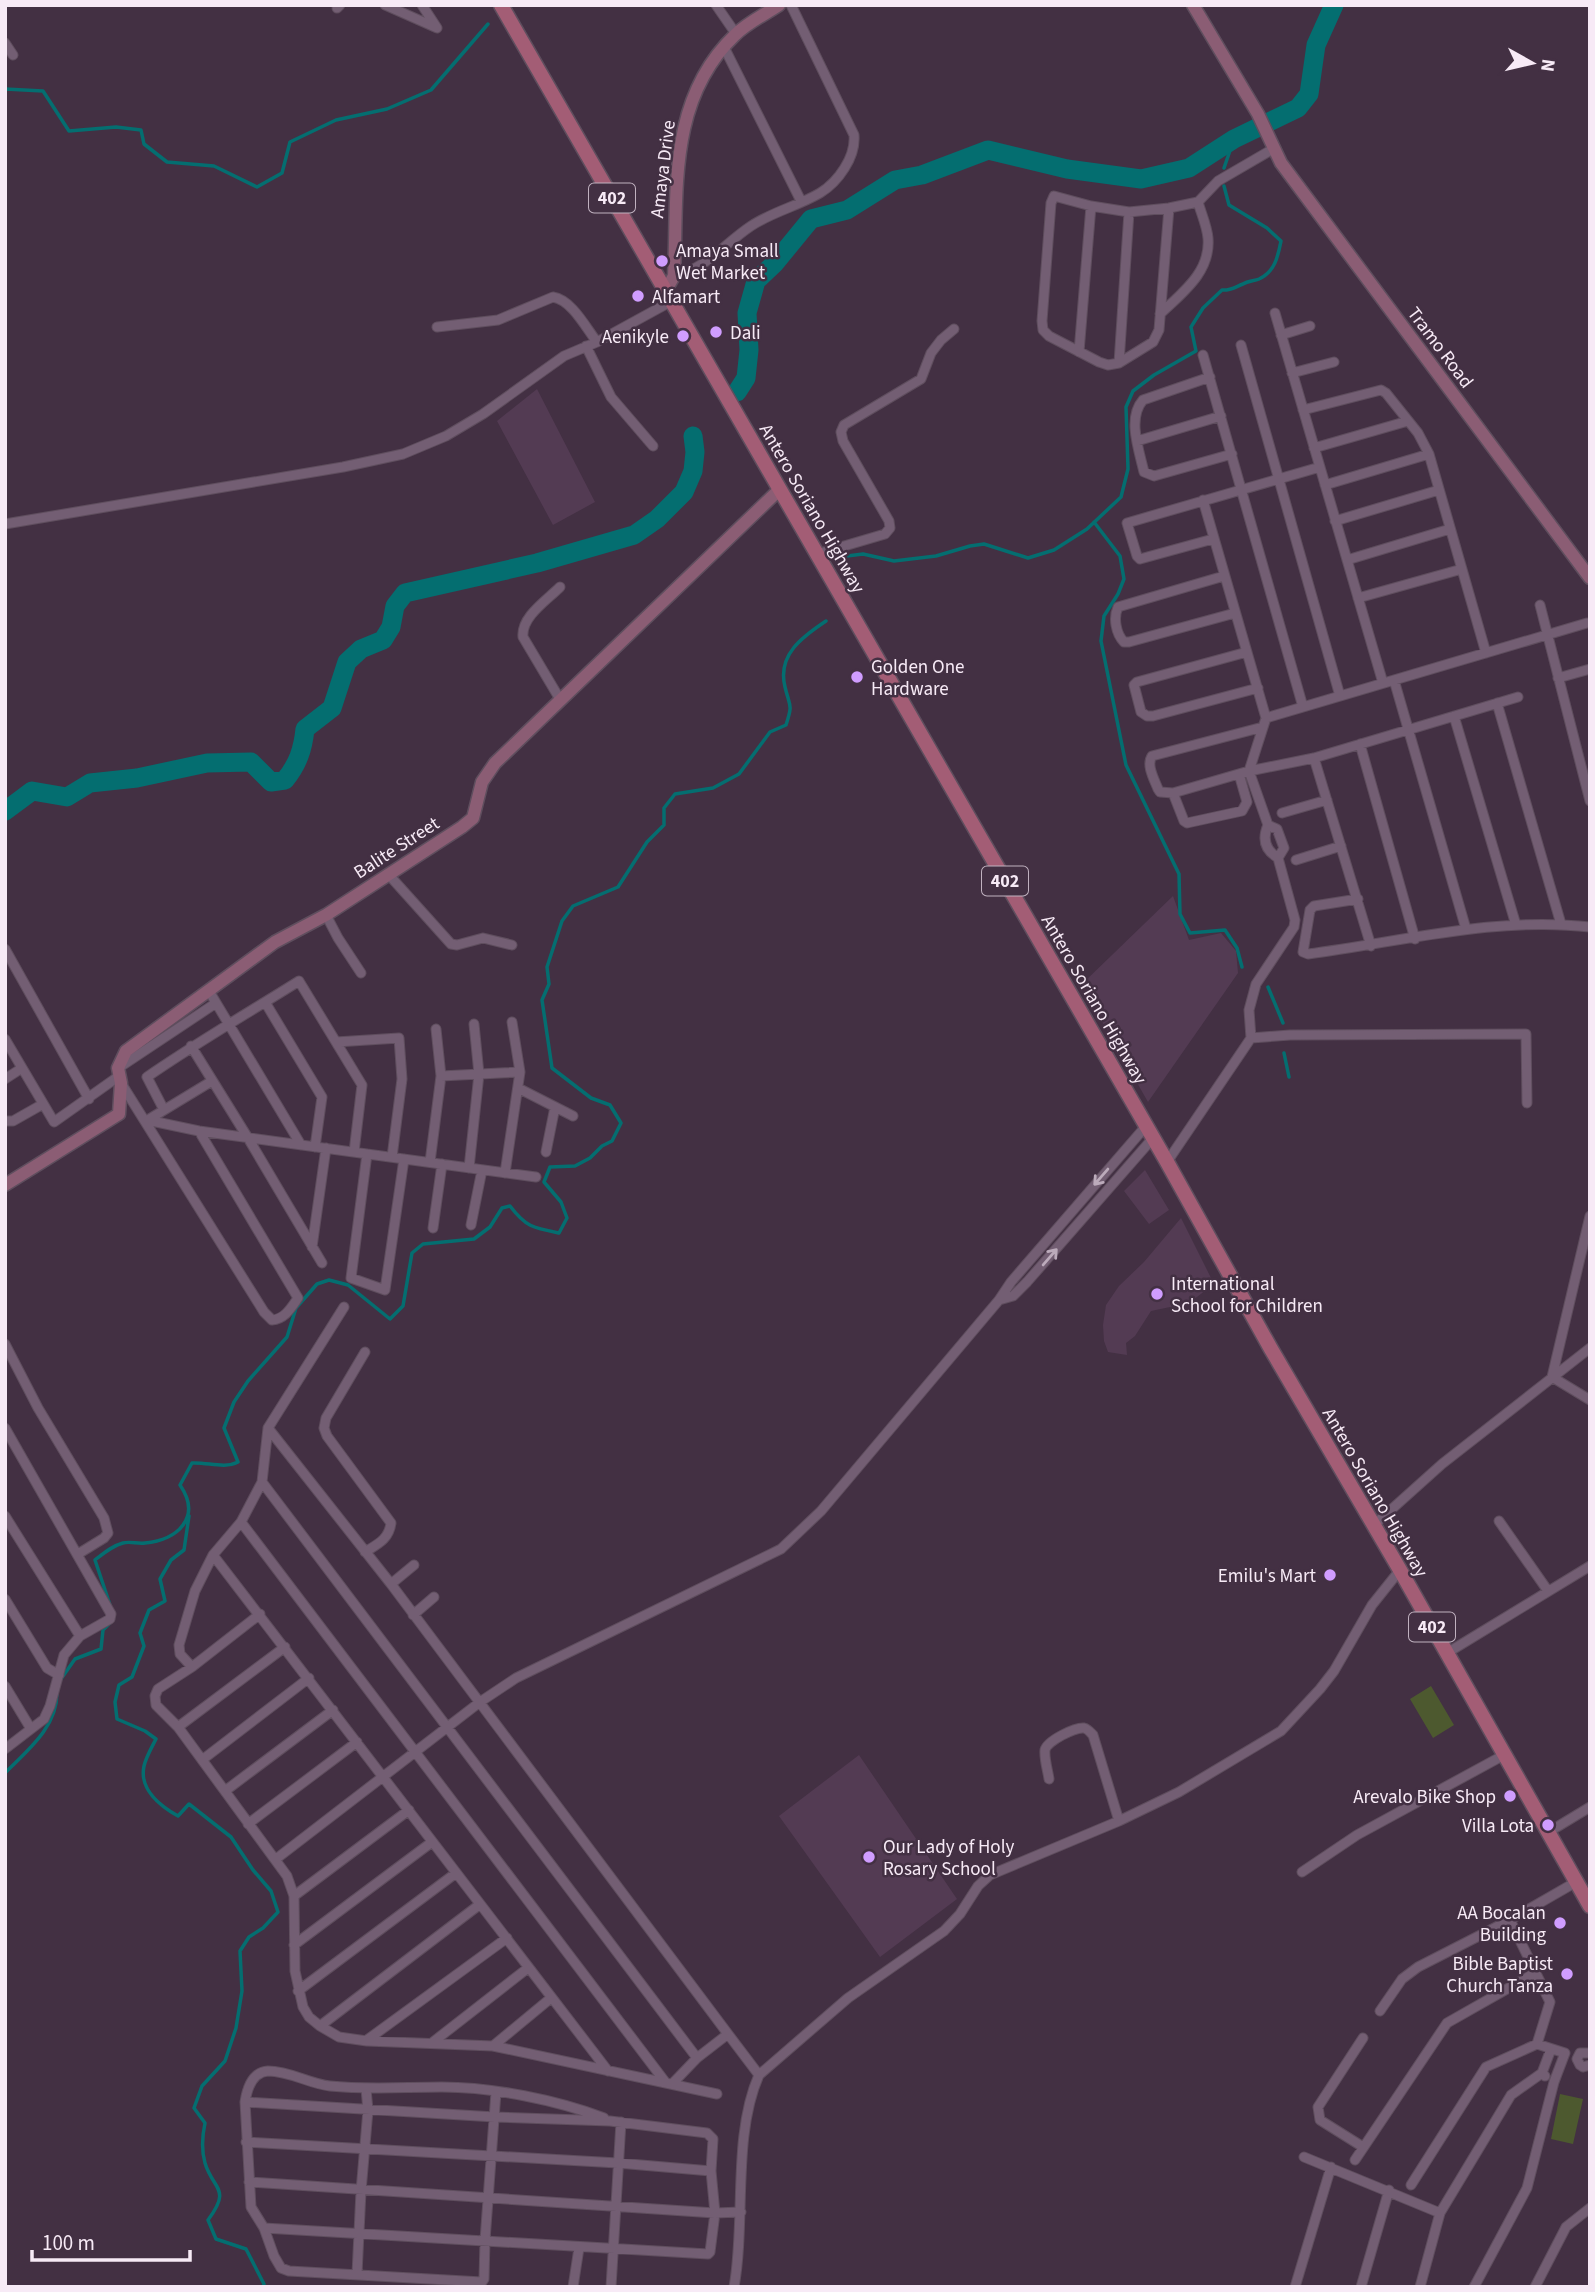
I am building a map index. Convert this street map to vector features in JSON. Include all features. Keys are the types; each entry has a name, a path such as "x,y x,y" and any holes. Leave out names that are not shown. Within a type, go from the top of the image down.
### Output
{"main road":[{"name":"Antero Soriano Highway","path":"501,5 668,281 670,302 1150,1132 1590,1906"}],"street":[{"path":"385,5 437,28 422,5"},
{"path":"716,5 736,34"},
{"name":"Amaya Drive","path":"668,281 677,168 686,118 704,71 736,34 779,5"},
{"path":"668,281 697,270 749,227 821,192 847,166 855,148 854,135 791,5"},
{"name":"Tramo Road","path":"1193,5 1258,114 1273,149 1300,189 1590,578"},
{"path":"5,43 13,55"},
{"path":"724,47 801,201"},
{"path":"1169,208 1160,314 1157,336 1153,342 1119,363 1108,365 1049,336 1043,330 1042,321 1051,203 1054,197 1129,212 1198,202 1218,181 1273,149"},
{"path":"1160,314 1203,269 1208,254 1209,237 1198,202"},
{"path":"1079,352 1091,206"},
{"path":"1119,363 1129,212"},
{"path":"437,327 498,320 554,298 567,304 597,342"},
{"path":"5,524 343,467 403,454 446,436 483,414 564,356 597,342 670,302"},
{"path":"1275,313 1383,684"},
{"path":"1281,335 1310,326"},
{"path":"817,554 885,534 890,528 889,521 843,442 841,432 844,425 921,379 931,353 941,340 954,330"},
{"path":"1241,345 1340,696"},
{"path":"586,346 611,397 653,446"},
{"path":"1203,355 1303,707"},
{"path":"1292,373 1334,362"},
{"path":"1210,377 1143,400 1137,406 1137,441 1144,472 1154,476 1232,454"},
{"path":"1303,410 1381,390 1408,421 1429,454 1486,653"},
{"path":"1137,441 1221,416"},
{"path":"1314,448 1408,421"},
{"path":"1325,485 1429,454"},
{"path":"1213,539 1140,559 1127,523 1320,467"},
{"name":"Balite Street","path":"5,1185 119,1114 119,1076 126,1051 275,942 326,915 473,818 486,773 780,489"},
{"path":"1335,521 1439,490"},
{"path":"1167,1162 1251,1038 1249,1010 1256,984 1295,923 1278,858 1269,852 1266,844 1264,835 1268,825 1249,771 1264,723 1258,688 1203,500"},
{"path":"1347,560 1450,529"},
{"path":"1358,598 1462,569"},
{"path":"1224,576 1118,607 1115,621 1120,638 1129,642 1235,613"},
{"path":"560,587 522,628 523,637 561,701"},
{"path":"1540,605 1590,801"},
{"path":"1518,697 1314,758 1249,771 1173,793 1160,792 1150,766 1149,760 1152,756 1264,723 1303,707 1587,623"},
{"path":"1247,652 1137,682 1134,685 1141,712 1153,716 1258,688"},
{"path":"1558,678 1590,668"},
{"path":"1394,680 1466,929"},
{"path":"1497,703 1561,924"},
{"path":"1454,716 1516,925"},
{"path":"1360,744 1415,939"},
{"path":"1314,758 1371,946"},
{"path":"1173,793 1187,823 1242,811 1247,802 1239,774"},
{"path":"1282,813 1327,800"},
{"path":"1268,825 1277,829 1282,838 1284,848 1278,858"},
{"path":"1296,860 1341,846"},
{"path":"389,875 450,944 457,945 484,938 512,945"},
{"path":"1358,898 1314,906 1310,910 1303,952 1308,954 1371,946 1466,929 1561,924 1590,927"},
{"path":"326,915 361,973"},
{"path":"5,949 89,1099"},
{"path":"164,1110 147,1077 191,1046 230,1025 299,981 362,1085 354,1152"},
{"path":"209,991 300,1145"},
{"path":"265,1002 322,1097 315,1147"},
{"path":"5,1039 54,1122 89,1099 216,1003"},
{"path":"505,1173 520,1072 512,1022"},
{"path":"469,1168 479,1074 474,1024"},
{"path":"430,1162 441,1076 436,1029"},
{"path":"1251,1038 1290,1035 1526,1034 1527,1103"},
{"path":"336,1042 399,1038 402,1079 392,1157"},
{"path":"191,1046 321,1263"},
{"path":"5,1079 22,1068"},
{"path":"441,1076 520,1072"},
{"path":"119,1076 264,1312 272,1320 277,1320 285,1315 298,1298 199,1131"},
{"path":"146,1121 212,1081"},
{"path":"517,1088 573,1116"},
{"path":"5,1121 13,1121 43,1104"},
{"path":"546,1152 555,1107"},
{"path":"146,1121 199,1131 536,1177"},
{"path":"999,1300 1013,1296 1027,1282 1150,1132"},
{"path":"276,1859 480,1702 516,1678 780,1549 821,1511 999,1300 1011,1282 1150,1132"},
{"path":"312,1247 327,1148"},
{"path":"367,1154 351,1278 385,1290 404,1159"},
{"path":"433,1228 442,1164"},
{"path":"471,1225 482,1170"},
{"path":"1552,1377 1590,1216"},
{"path":"192,1667 180,1654 179,1645 195,1591 213,1555 241,1522 262,1482 268,1428 344,1307"},
{"path":"5,1344 38,1408 104,1518 108,1533 78,1554"},
{"path":"1374,1525 1442,1464 1590,1348"},
{"path":"365,1352 326,1418 324,1428 327,1436 391,1523 385,1539 365,1552"},
{"path":"1552,1377 1590,1400"},
{"path":"5,1428 111,1614 110,1619 80,1636 64,1655 44,1719 5,1749"},
{"path":"268,1428 391,1584 759,2075"},
{"path":"262,1482 697,2058"},
{"path":"5,1516 80,1636"},
{"path":"1499,1521 1548,1591"},
{"path":"241,1522 669,2083"},
{"path":"213,1555 608,2071"},
{"path":"391,1584 414,1565"},
{"path":"1447,1653 1590,1566"},
{"path":"734,2287 746,2122 753,2087 759,2075 848,1998 944,1931 960,1914 978,1886 990,1875 1119,1821 1179,1792 1281,1731 1320,1689 1372,1605 1400,1570"},
{"path":"413,1615 434,1597"},
{"path":"5,1599 47,1668 59,1675"},
{"path":"260,1614 192,1667 158,1689 155,1696 156,1705 178,1727 287,1875 294,1896 298,1991 309,2017 340,2037 367,2041 493,2046 717,2094"},
{"path":"178,1727 285,1647"},
{"path":"202,1760 309,1678"},
{"path":"5,1686 31,1729"},
{"path":"225,1791 333,1710"},
{"path":"1049,1779 1045,1750 1047,1745 1055,1738 1086,1729 1093,1735 1119,1821"},
{"path":"248,1824 357,1742"},
{"path":"1301,1872 1357,1835 1504,1755"},
{"path":"1547,1833 1590,1807"},
{"path":"294,1896 409,1810"},
{"path":"294,1945 432,1842"},
{"path":"298,1991 456,1873"},
{"path":"1380,2011 1409,1973 1576,1882"},
{"path":"320,2026 480,1905"},
{"path":"1510,1920 1550,2002 1537,2044"},
{"path":"367,2041 507,1938"},
{"path":"433,2042 528,1968"},
{"path":"1355,2160 1447,2024 1535,1973"},
{"path":"493,2046 551,1998"},
{"path":"669,2083 728,2034"},
{"path":"1363,2038 1318,2107 1317,2115 1320,2120 1363,2147"},
{"path":"1411,2185 1486,2067 1537,2044 1565,2053 1586,2052 1580,2065 1590,2065"},
{"path":"1420,2287 1440,2213 1511,2095 1542,2073 1551,2049"},
{"path":"1475,2287 1527,2188 1554,2082 1565,2053"},
{"path":"496,2092 484,2279 478,2283 289,2271 281,2267 264,2228 251,2207 246,2142 247,2087 257,2076 267,2071 327,2086 366,2089 445,2087 496,2092 571,2105 610,2121"},
{"path":"1542,2073 1554,2082"},
{"path":"357,2274 368,2109 366,2089"},
{"path":"245,2102 495,2118 610,2121 707,2133 713,2139 711,2171 715,2213 708,2254 264,2228"},
{"path":"611,2287 621,2122"},
{"path":"246,2142 618,2163 711,2171"},
{"path":"1304,2157 1440,2213"},
{"path":"1295,2287 1331,2167"},
{"path":"249,2182 614,2207 741,2212"},
{"path":"1361,2287 1389,2190"},
{"path":"1537,2286 1566,2227 1589,2209"},
{"path":"573,2287 579,2248"}],"shaded area":[{"path":"537,389 595,502 553,525 497,421"},
{"path":"1173,896 1189,940 1221,933 1236,951 1238,973 1148,1102 1081,985"},
{"path":"1145,1170 1169,1210 1149,1224 1124,1191"},
{"name":"International School for Children","path":"1181,1218 1214,1284 1189,1303 1151,1311 1135,1336 1126,1343 1127,1355 1108,1352 1103,1325 1106,1305 1119,1286 1144,1262"},
{"name":"Our Lady of Holy Rosary School","path":"859,1755 957,1899 880,1957 779,1816"}],"green space":[{"path":"1431,1686 1454,1725 1433,1738 1410,1699"},
{"path":"1560,2094 1583,2099 1573,2144 1551,2139"}],"waterway":[{"path":"737,392 746,378 749,350 747,313 756,281 775,263 811,219 847,210 895,180 922,175 988,150 1067,169 1141,179 1189,168 1234,139 1298,108 1309,94 1316,45 1334,5"},
{"path":"5,89 43,91 69,131 116,127 141,130 144,144 167,162 214,166 257,187 282,173 290,142 336,120 387,109 431,90 488,24"},
{"path":"1224,168 1234,139"},
{"path":"847,556 863,554 894,561 936,556 984,544 1028,558 1054,550 1087,529 1121,497 1128,469 1126,407 1133,391 1154,375 1196,351 1191,327 1203,308 1222,290 1259,279 1269,272 1277,258 1281,241 1267,228 1229,205 1224,186"},
{"path":"5,811 32,791 67,797 90,783 137,778 207,763 251,762 271,782 285,780 299,756 305,729 332,708 347,662 361,649 383,640 391,627 395,606 405,593 537,563 634,535 657,519 684,492 693,471 693,436"},
{"path":"1094,522 1120,556 1124,579 1104,616 1101,641 1126,765 1179,874 1180,914 1190,933 1225,930 1237,948 1242,967"},
{"path":"110,1605 95,1560 119,1544 157,1541 176,1532 187,1517 186,1497 180,1485 192,1463 222,1465 238,1462 224,1428 234,1402 248,1381 287,1337 296,1308 317,1284 329,1280 348,1285 390,1319 403,1306 412,1253 423,1244 474,1239 490,1227 502,1208 510,1206 531,1226 559,1233 567,1218 561,1202 544,1182 550,1167 575,1166 590,1158 602,1146 612,1141 621,1123 610,1105 591,1098 552,1068 542,1000 549,984 547,967 562,921 573,906 618,887 647,842 664,825 664,808 675,794 713,788 739,774 770,732 786,725 790,706 783,676 788,656 800,640 826,621"},
{"path":"1268,987 1283,1023"},
{"path":"1284,1053 1289,1077"},
{"path":"189,1516 184,1550 171,1560 160,1579 165,1601 149,1610 140,1633 144,1646 132,1677 119,1685 115,1702 117,1719 156,1739 146,1759 143,1774 152,1796 178,1816 189,1804 231,1837 271,1891 278,1912 263,1928 249,1937 240,1951 242,1991 236,2028 225,2061 202,2086 194,2108 205,2123 202,2143 204,2158 220,2195 208,2220 216,2239 246,2249 264,2284 263,2287"},
{"path":"61,1679 75,1659 101,1649 103,1630 109,1624"},
{"path":"5,1773 32,1747 47,1727 56,1705 57,1693"}],"place":[{"name":"Amaya Small Wet Market","path":"662,261"},
{"name":"Alfamart","path":"638,296"},
{"name":"Dali","path":"716,332"},
{"name":"Aenikyle","path":"683,336"},
{"name":"Golden One Hardware","path":"857,677"},
{"name":"International School for Children","path":"1157,1294"},
{"name":"Emilu's Mart","path":"1330,1575"},
{"name":"Arevalo Bike Shop","path":"1510,1796"},
{"name":"Villa Lota","path":"1548,1825"},
{"name":"Our Lady of Holy Rosary School","path":"869,1857"},
{"name":"AA Bocalan Building","path":"1560,1923"},
{"name":"Bible Baptist Church Tanza","path":"1567,1974"}]}
